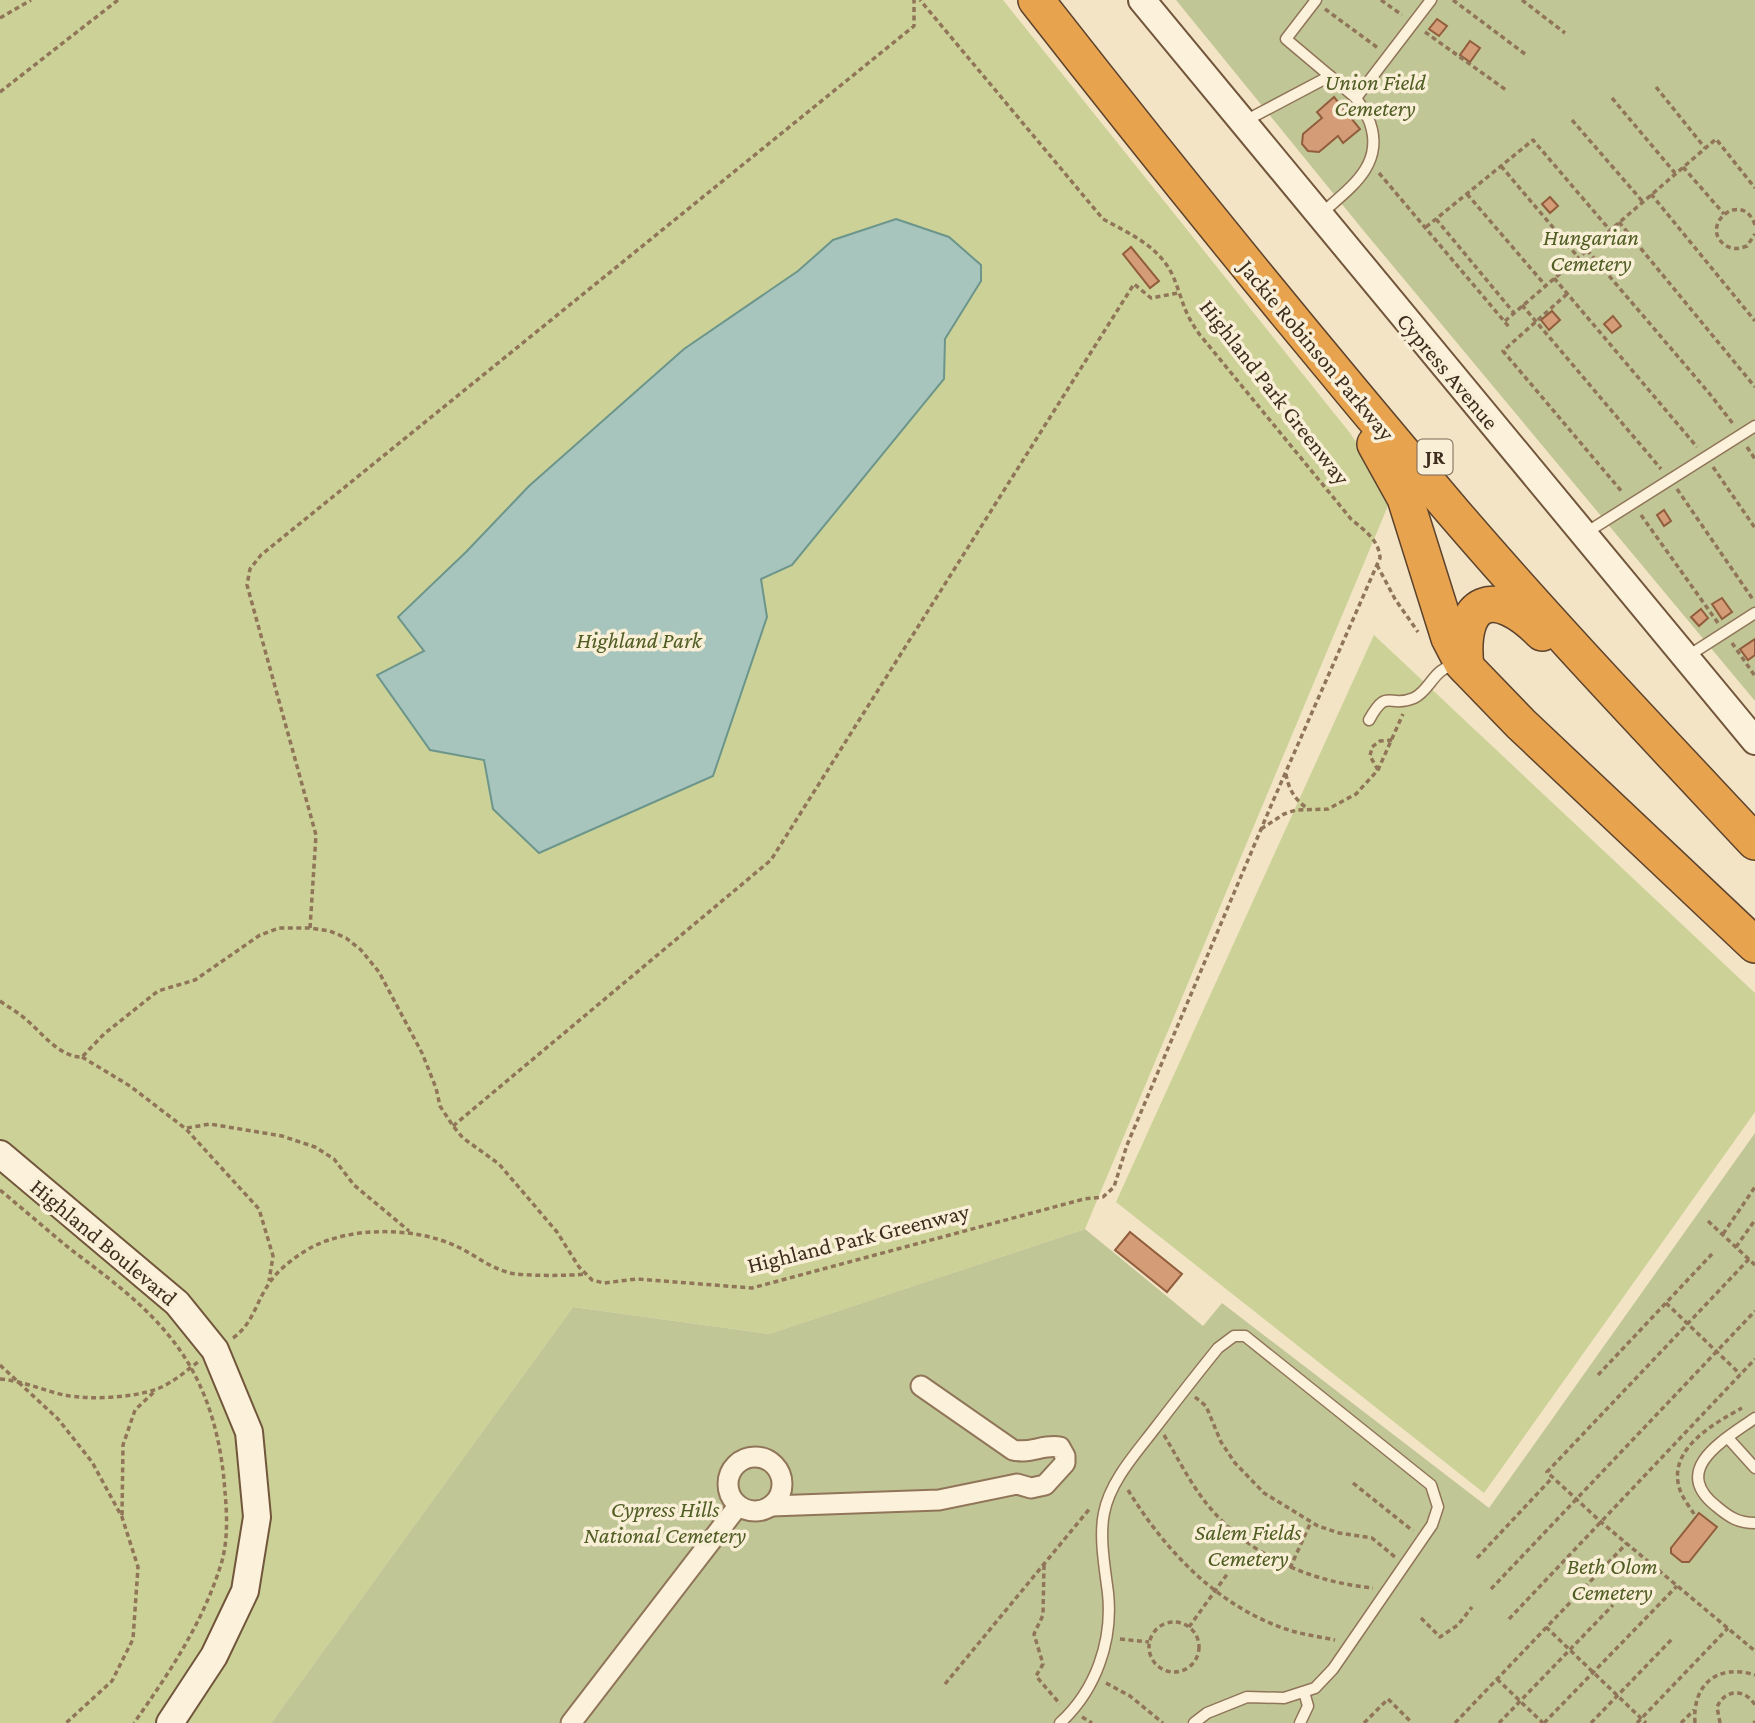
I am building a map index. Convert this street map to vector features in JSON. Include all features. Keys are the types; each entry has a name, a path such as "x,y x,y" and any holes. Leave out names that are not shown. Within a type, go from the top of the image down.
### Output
{"highway":[{"name":"Jackie Robinson Parkway","path":"1036,0 1181,185 1456,515 1755,842"},
{"name":"Jackie Robinson Parkway","path":"1065,0 1314,316 1601,645 1755,809"},
{"path":"1289,316 1396,479 1418,534 1454,651 1512,716 1755,945"},
{"path":"1466,667 1464,636 1469,620 1488,605 1508,606 1527,618 1552,643 1635,713"}],"street":[{"name":"Cypress Avenue","path":"1142,0 1755,741"},
{"name":"Highland Boulevard","path":"0,1154 177,1303 215,1350 249,1432 257,1517 245,1591 214,1656 170,1723"},
{"path":"771,1506 781,1491 780,1474 768,1460 751,1457 735,1465 728,1482 729,1491 738,1506 755,1511 771,1506 939,1500 1017,1484 1031,1488 1045,1485 1065,1463 1060,1447 1049,1446 1026,1453 1013,1451 921,1386"},
{"path":"570,1723 738,1506"}],"lane":[{"path":"1356,98 1430,0"},
{"path":"1315,1 1286,39 1356,98 1370,124 1373,148 1370,162 1361,178 1320,215"},
{"path":"1243,123 1330,76"},
{"path":"1584,534 1755,426"},
{"path":"1686,658 1755,613"},
{"path":"1369,720 1379,703 1387,699 1400,701 1414,698 1441,670 1450,666 1466,667"},
{"path":"1060,1723 1072,1712 1095,1678 1107,1638 1104,1513 1121,1475 1218,1348 1234,1336 1245,1336 1432,1486 1438,1507 1432,1525 1405,1565 1333,1669 1315,1688 1284,1698 1247,1697 1207,1713 1194,1723"},
{"path":"1755,1418 1711,1452 1699,1469 1697,1485 1705,1498 1722,1512 1740,1523 1755,1523"},
{"path":"1728,1438 1755,1468"},
{"path":"1300,1723 1308,1706 1304,1692"}],"path":[{"path":"0,18 32,0"},
{"path":"0,92 118,0"},
{"path":"310,928 316,835 247,585 250,569 261,555 914,26 914,0"},
{"name":"Highland Park Greenway","path":"585,1274 592,1280 604,1283 637,1279 751,1288 1109,1193 1114,1187 1126,1145 1380,558 1374,540 1351,519 1187,318 1174,277 1161,256 1140,239 1103,219 920,0"},
{"path":"1381,0 1506,90"},
{"path":"1453,0 1525,54"},
{"path":"1522,0 1564,33"},
{"path":"1315,1 1388,56"},
{"path":"1656,87 1705,148"},
{"path":"1612,98 1675,173"},
{"path":"1572,120 1643,202"},
{"path":"1505,321 1716,139 1755,188"},
{"path":"1426,227 1533,140 1609,229"},
{"path":"1370,162 1509,327"},
{"path":"1501,166 1578,257"},
{"path":"1683,167 1724,214"},
{"path":"1467,194 1545,286"},
{"path":"1651,194 1755,321"},
{"path":"1755,226 1746,212 1733,210 1724,214 1717,227 1719,239 1734,249 1741,249 1750,243 1755,234"},
{"path":"1436,219 1514,313"},
{"path":"1619,222 1755,387"},
{"path":"1750,243 1755,250"},
{"path":"1587,250 1710,393 1741,436"},
{"path":"1554,278 1706,458 1755,528"},
{"path":"453,1126 771,860 1134,284 1151,298 1178,293"},
{"path":"1567,293 1503,351 1633,504 1755,676"},
{"path":"1522,305 1671,481 1755,602"},
{"path":"1377,565 1395,599 1422,638"},
{"path":"1261,829 1284,814 1296,810 1328,809 1356,794 1378,770 1401,718 1414,698"},
{"path":"1378,770 1370,756 1372,747 1380,741 1393,740"},
{"path":"1286,771 1288,787 1295,798 1308,809"},
{"path":"82,1056 104,1034 158,991 195,980 260,935 279,928 310,928 346,938 361,950 379,972 422,1053 440,1106 453,1126 463,1138 499,1164 557,1232 585,1274 513,1274 493,1268 435,1237 411,1232 336,1237 312,1247 286,1264 268,1284"},
{"path":"0,1001 57,1047 73,1056 82,1056 130,1086 186,1129 260,1209 272,1256 268,1284 255,1312 239,1334"},
{"path":"186,1129 210,1124 282,1136 315,1147 334,1159 354,1185 411,1232"},
{"path":"1723,1234 1755,1187"},
{"path":"0,1190 128,1293 166,1332 191,1367 217,1428 227,1518 222,1559 203,1612 179,1657 134,1723"},
{"path":"1736,1247 1755,1220"},
{"path":"1709,1222 1755,1265"},
{"path":"1598,1375 1712,1254"},
{"path":"1749,1259 1547,1472 1601,1522 1755,1651"},
{"path":"1666,1303 1740,1375"},
{"path":"1491,1589 1755,1311"},
{"path":"1509,1619 1755,1359"},
{"path":"0,1365 58,1419 92,1462 122,1517 138,1567 134,1639 112,1681 66,1723"},
{"path":"122,1517 120,1485 123,1445 135,1410 158,1389 191,1367"},
{"path":"0,1379 19,1381 63,1395 90,1397 118,1396 158,1389"},
{"path":"1198,1399 1206,1406 1221,1442 1251,1482 1284,1507 1311,1522 1339,1533 1372,1538 1405,1565"},
{"path":"1158,1424 1210,1508 1226,1525 1245,1539 1290,1568 1338,1583 1388,1589"},
{"path":"945,1684 1098,1499 1121,1475 1155,1531 1179,1558 1215,1591 1245,1610 1292,1631 1350,1644"},
{"path":"1477,1558 1552,1478"},
{"path":"1353,1483 1422,1539"},
{"path":"1290,1568 1311,1522"},
{"path":"1455,1723 1627,1543"},
{"path":"1045,1563 1043,1615 1034,1634 1043,1664 1036,1676 1059,1703 1072,1712"},
{"path":"1189,1627 1228,1573"},
{"path":"1497,1679 1543,1723 1678,1586"},
{"path":"1499,1723 1613,1605"},
{"path":"1421,1618 1440,1637 1458,1625 1472,1607"},
{"path":"1179,1622 1189,1627 1198,1639 1199,1648 1193,1664 1186,1669 1169,1672 1160,1668 1150,1656 1149,1642 1152,1633 1164,1623 1179,1622"},
{"path":"1546,1628 1646,1723"},
{"path":"1637,1723 1728,1628"},
{"path":"1107,1638 1149,1642"},
{"path":"1591,1723 1674,1638"},
{"path":"1695,1723 1697,1696 1704,1684 1728,1671 1755,1675"},
{"path":"1095,1678 1130,1696 1163,1723"},
{"path":"1720,1723 1717,1707 1724,1696 1743,1693 1755,1704"},
{"path":"1364,1723 1388,1699 1412,1723"},
{"path":"1681,1723 1694,1710"}],"green space":[{"name":"Highland Park","path":"0,0 1003,0 1350,433 1390,501 1085,1229 769,1334 573,1307 271,1723 0,1723"},
{"name":"Hungarian Cemetery","path":"1176,0 1755,0 1755,701 1363,230"},
{"path":"1374,635 1755,993 1755,1112 1484,1493 1116,1202"},
{"path":"1755,1133 1755,1723 271,1723 573,1307 769,1334 1085,1229 1203,1326 1222,1303 1489,1508"}],"water":[{"path":"896,219 949,237 981,265 981,281 945,339 944,379 792,565 761,579 767,617 713,776 539,853 493,809 484,760 430,750 377,675 424,651 398,617 466,552 529,486 684,349 798,271 833,240"}],"building":[{"path":"1437,19 1447,26 1439,36 1429,29"},
{"path":"1470,41 1480,48 1470,62 1460,55"},
{"path":"1334,97 1360,129 1343,143 1338,136 1319,152 1308,151 1302,144 1303,134 1322,118 1317,112"},
{"path":"1550,197 1558,206 1550,213 1542,204"},
{"path":"1131,247 1159,281 1150,288 1123,254"},
{"path":"1552,311 1560,320 1549,330 1541,320"},
{"path":"1613,316 1621,326 1612,333 1604,324"},
{"path":"1664,510 1671,521 1664,526 1657,515"},
{"path":"1722,598 1732,612 1722,619 1712,604"},
{"path":"1701,609 1708,618 1699,626 1691,617"},
{"path":"1755,639 1755,655 1748,660 1740,649"},
{"path":"1130,1232 1182,1274 1167,1292 1115,1250"},
{"path":"1699,1513 1717,1527 1689,1562 1682,1562 1671,1553 1671,1548"}],"park label":[{"name":"Union Field Cemetery","path":"1375,95"},
{"name":"Cypress Hills National Cemetery","path":"665,1522"},
{"name":"Salem Fields Cemetery","path":"1248,1545"},
{"name":"Beth Olom Cemetery","path":"1612,1579"}]}
